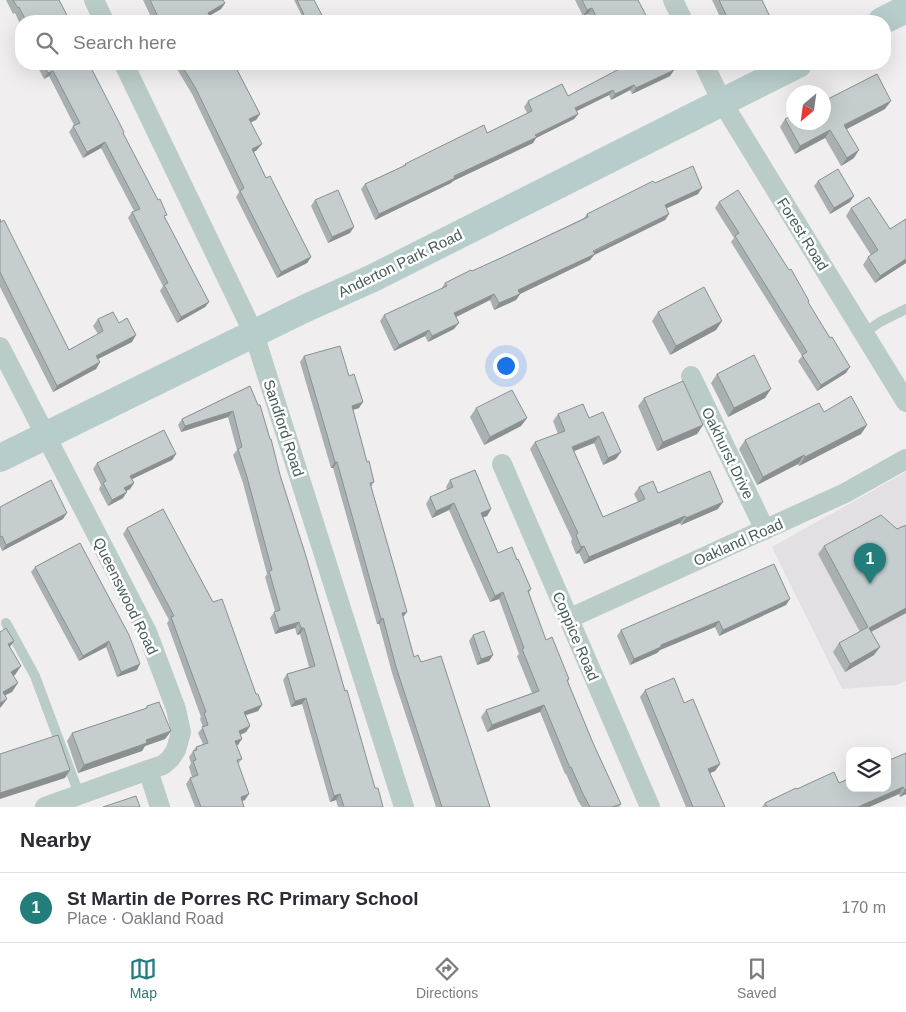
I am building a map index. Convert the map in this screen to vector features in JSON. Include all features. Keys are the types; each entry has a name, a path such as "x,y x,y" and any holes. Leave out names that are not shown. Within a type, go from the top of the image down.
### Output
{"street":[{"path":"94,0 101,15"},
{"path":"673,0 680,15"},
{"path":"891,16 906,9"},
{"name":"Sandford Road","path":"127,70 254,334 404,807"},
{"name":"Forest Road","path":"707,70 722,102 904,396"},
{"name":"Anderton Park Road","path":"0,458 304,309 382,274 786,70"},
{"name":"Queenswood Road","path":"0,347 147,632 176,709 181,732 176,750 163,765 45,807"},
{"name":"Oakhurst Drive","path":"691,376 765,530"},
{"name":"Oakland Road","path":"568,619 845,493 906,459"},
{"name":"Coppice Road","path":"502,464 650,807"},
{"path":"148,770 160,807"}],"lane":[{"path":"864,333 880,322 906,309"},
{"path":"6,623 35,676 80,794"}],"shaded area":[{"path":"906,472 906,681 897,685 842,689 772,547"}],"building":[{"path":"13,0 59,0 67,15 23,15"},
{"path":"150,0 223,0 225,3 208,13 209,15 157,15"},
{"path":"297,0 314,0 322,15 304,15"},
{"path":"582,0 638,0 646,15 595,15 592,8 587,10"},
{"path":"719,0 762,0 769,15 726,15"},
{"path":"46,70 92,70 158,200 160,199 167,215 164,216 209,302 181,317 164,285 168,283 132,212 140,209 105,142 87,152 73,126 80,123 53,71 48,73"},
{"path":"185,70 237,70 260,114 249,119 262,144 252,149 266,178 270,176 311,257 281,272 240,191 244,188 196,89"},
{"path":"617,70 674,70 636,88 634,85 615,94 613,90 575,108 578,114 535,135 537,137 379,214 365,184 484,125 487,133 532,111 528,101 562,84 568,96"},
{"path":"877,74 891,101 844,125 859,150 847,158 830,130 831,97"},
{"path":"791,130 830,130 800,146"},
{"path":"693,166 702,188 665,205 669,214 593,251 595,254 518,290 520,294 499,303 494,294 454,313 459,323 432,336 429,330 399,345 384,315 447,286 445,283 471,270 588,217 587,214 653,181 655,183"},
{"path":"838,169 854,196 834,208 818,181"},
{"path":"338,190 354,227 332,237 315,200"},
{"path":"738,190 789,270 791,269 808,302 850,367 821,385 802,355 807,352 735,236 739,233 719,202"},
{"path":"869,197 890,229 906,219 906,259 880,276 868,257 878,250 851,208"},
{"path":"0,219 1,222 4,220 69,350 103,331 98,319 113,312 119,323 127,318 136,335 96,356 100,362 57,386 0,272"},
{"path":"704,287 722,321 676,346 658,312"},
{"path":"340,346 349,376 354,374 363,402 352,406 374,482 370,483 407,612 402,613 414,657 418,655 421,662 441,656 490,807 442,807 396,667 337,462 335,462 304,356"},
{"path":"754,355 771,389 734,408 717,374"},
{"path":"683,381 703,425 663,442 644,398"},
{"path":"250,386 258,405 260,405 271,439 280,475 345,691 347,690 375,788 378,788 383,807 344,807 340,794 334,796 306,698 295,701 287,674 315,666 304,628 301,628 299,622 279,628 274,612 280,610 269,571 272,570 238,449 242,447 233,411 185,426 182,419"},
{"path":"512,390 527,418 490,437 476,408"},
{"path":"851,396 867,425 763,477 745,440 819,403 824,412"},
{"path":"583,404 589,418 603,412 621,452 608,458 599,436 572,447 603,517 645,499 639,487 653,481 658,493 710,471 723,502 589,557 584,546 581,547 576,535 578,533 535,442 565,431 558,414"},
{"path":"164,430 176,454 130,476 134,483 124,488 127,492 112,500 103,483 106,481 97,463"},
{"path":"475,470 491,509 481,513 498,553 512,547 518,559 531,589 528,591 546,640 552,637 569,679 567,680 593,743 621,804 612,807 590,807 570,768 544,705 492,725 486,710 539,691 522,649 524,648 503,592 495,596 454,503 436,511 430,497 453,487 450,480"},
{"path":"51,480 67,513 6,545 2,536 0,537 0,507"},
{"path":"163,509 213,602 222,599 256,694 258,694 262,705 244,712 250,726 239,731 242,739 235,741 242,759 237,760 249,794 241,797 244,807 201,807 190,778 198,775 193,761 196,760 193,751 197,750 196,747 208,743 202,727 208,725 204,713 206,712 171,617 174,616 127,528"},
{"path":"881,515 897,529 906,525 906,608 869,628 880,647 850,664 839,643 868,627 824,546"},
{"path":"80,543 129,635 140,664 121,672 109,641 83,656 35,567"},
{"path":"774,564 790,599 723,630 719,621 661,645 661,647 634,659 621,630"},
{"path":"6,628 14,641 8,644 21,666 11,672 18,683 3,692 7,699 0,703 0,632"},
{"path":"484,631 493,655 481,659 473,635"},
{"path":"674,678 684,703 693,699 720,764 708,769 725,807 693,807 645,690"},
{"path":"159,702 171,731 146,740 147,743 84,765 72,733 147,708 147,706"},
{"path":"58,735 70,770 0,793 0,754"},
{"path":"906,753 906,789 903,787 858,807 767,807 765,803 834,772 839,783 846,780 846,792 891,792 891,759"},
{"path":"136,796 140,807 103,807"}],"place":[{"name":"St Martin de Porres RC Primary School","path":"870,584"}]}
